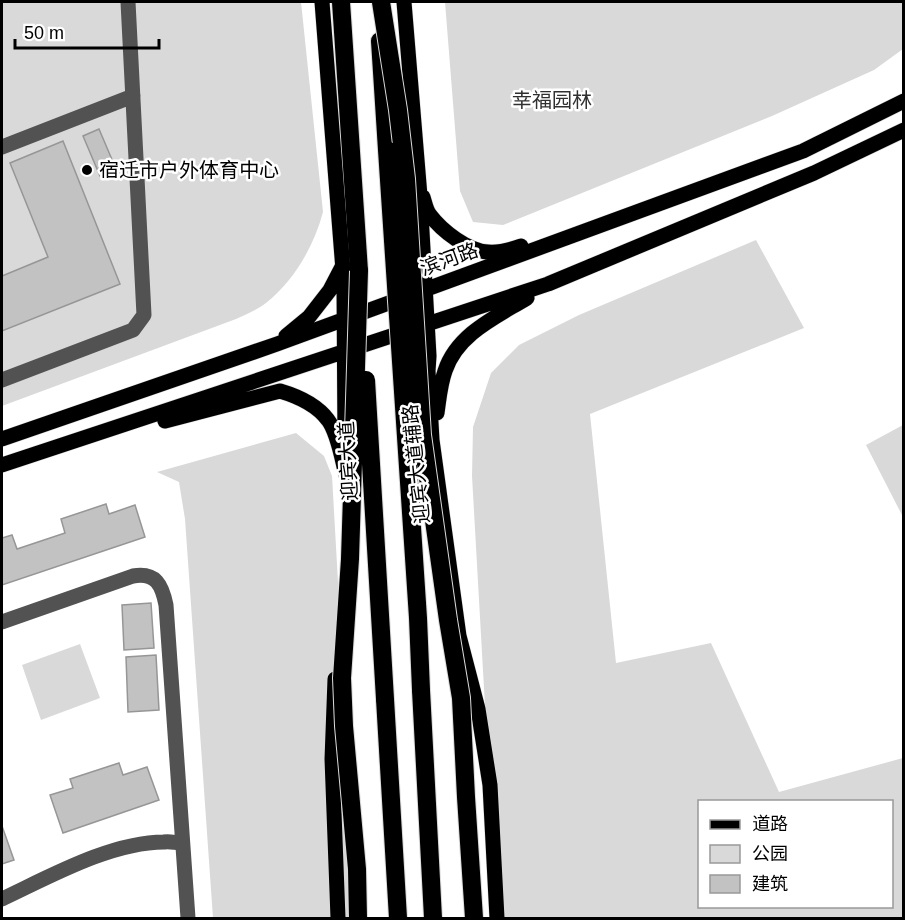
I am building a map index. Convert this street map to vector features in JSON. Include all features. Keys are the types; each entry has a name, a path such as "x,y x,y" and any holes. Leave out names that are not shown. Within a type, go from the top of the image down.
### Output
{"highway":[{"name":"迎宾大道","path":"341,2 351,268 398,918"},
{"path":"379,2 418,618 433,918"},
{"path":"379,2 398,110 406,179 422,435 461,698 474,918"},
{"path":"351,268 350,559 342,678 357,869 358,918"}],"main road":[{"path":"322,2 351,268 344,320 346,475 332,759 338,918"},
{"name":"迎宾大道辅路","path":"404,2 419,187 432,440 459,636 478,709 490,785 497,918"},
{"name":"滨河路","path":"2,439 344,320 739,175 813,146 903,101"},
{"path":"2,467 548,284 814,173 903,130"},
{"path":"419,187 429,214 450,236 487,252 506,251 673,189 813,146"},
{"path":"277,344 309,317 351,268"},
{"path":"432,440 445,371 460,344 487,322 548,284"},
{"path":"2,467 156,423 280,391 297,396 317,409 329,421 338,443 346,475"}],"lane":[{"path":"2,380 133,330 144,315 128,2"},
{"path":"2,147 133,96"},
{"path":"2,622 142,574 158,582 164,591 188,918"},
{"path":"2,899 110,851 143,844 182,843"}],"green space":[{"path":"2,2 301,2 323,212 308,250 294,274 276,294 259,308 236,319 2,406"},
{"name":"幸福园林","path":"445,2 903,2 903,49 874,70 772,116 503,225 473,222 460,191"},
{"path":"756,240 804,328 590,414 616,663 711,643 779,792 903,758 903,918 497,918 472,476 473,427 491,373 519,345 579,315"},
{"path":"903,425 903,517 866,445"},
{"path":"296,433 324,456 332,476 357,918 213,918 185,519 179,482 157,472"},
{"path":"80,644 100,698 41,720 22,665"}],"building":[{"path":"99,129 116,169 100,176 83,136"},
{"path":"63,141 120,284 2,331 2,276 48,257 10,163"},
{"path":"106,504 109,514 135,505 145,537 2,585 2,538 12,535 17,549 65,533 61,519"},
{"path":"151,603 154,648 124,650 122,605"},
{"path":"156,655 159,710 128,712 126,657"},
{"path":"119,763 123,775 147,767 159,800 63,833 50,795 73,788 70,779"},
{"path":"2,826 14,860 2,864"}],"place":[{"name":"宿迁市户外体育中心","path":"87,170"}]}
